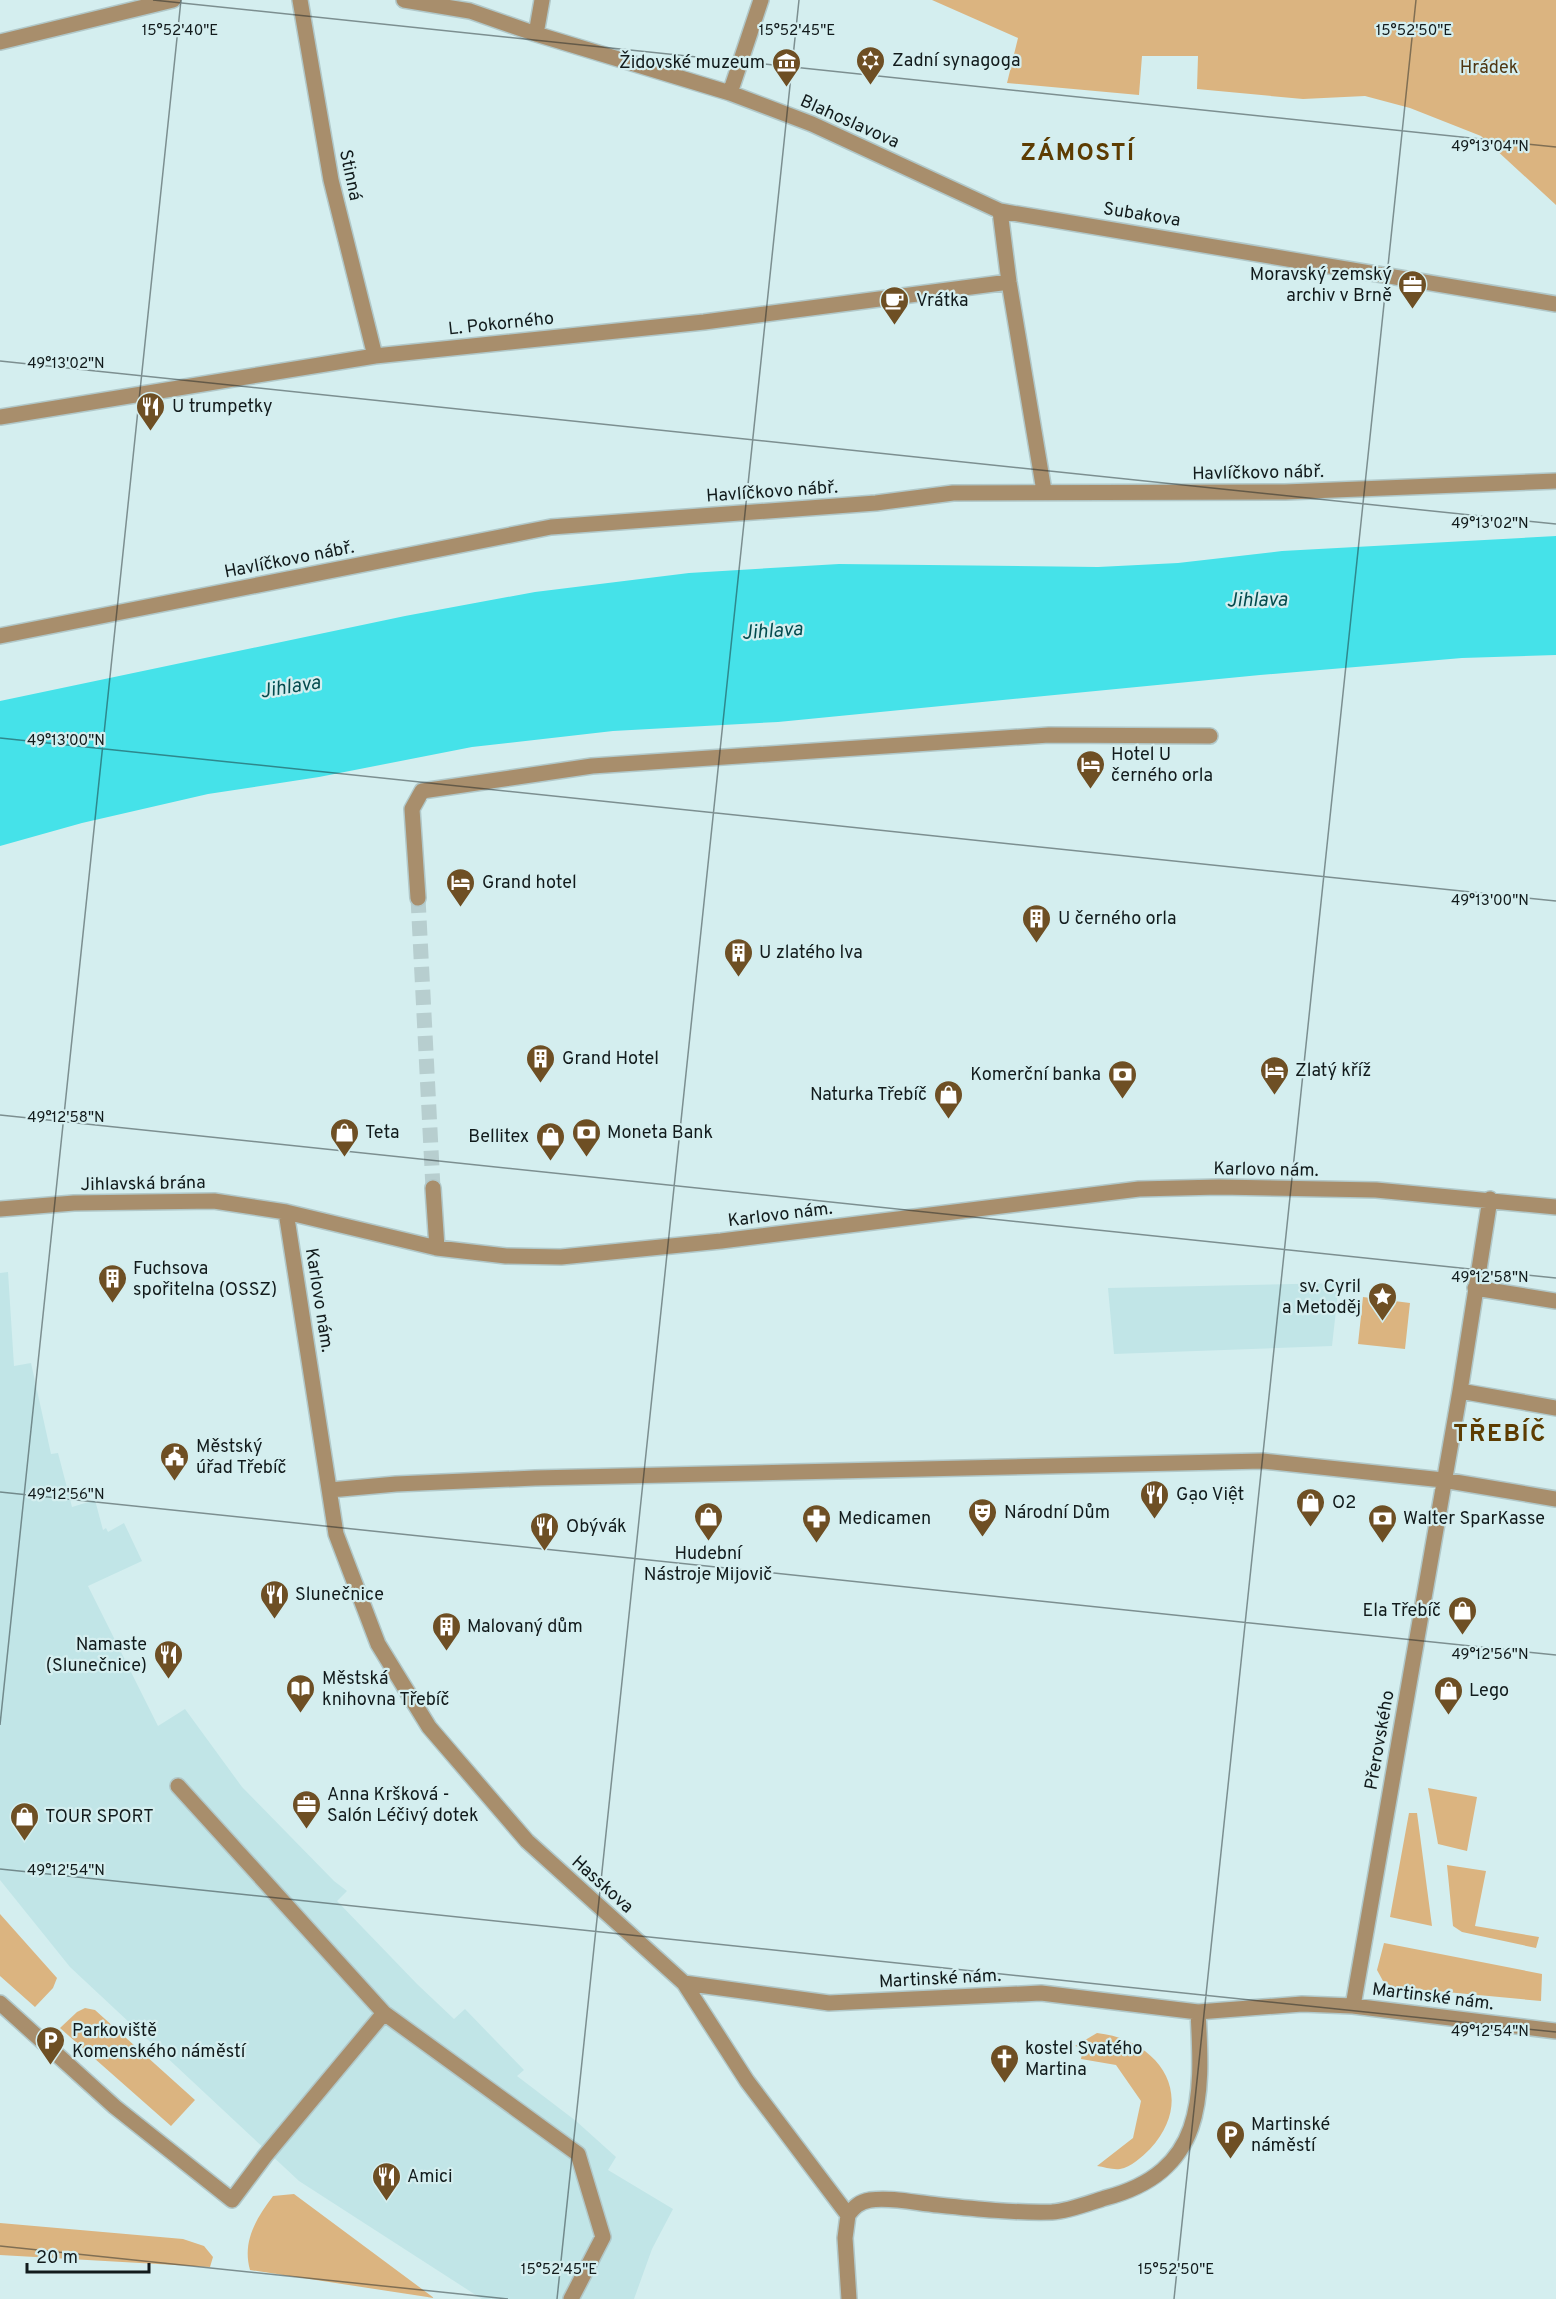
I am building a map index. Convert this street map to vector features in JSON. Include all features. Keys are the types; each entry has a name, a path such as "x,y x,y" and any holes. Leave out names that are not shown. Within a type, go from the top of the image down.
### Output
{"street":[{"path":"0,42 173,0"},
{"name":"Stinná","path":"300,0 331,180 375,356"},
{"name":"Blahoslavova","path":"404,0 470,11 536,34 730,93 812,124 1000,211"},
{"path":"536,34 542,0"},
{"path":"730,93 761,0"},
{"path":"1000,211 1009,282 1044,491"},
{"name":"Subakova","path":"1000,211 1293,258 1556,304"},
{"name":"L. Pokorného","path":"0,417 375,356 704,322 1009,282"},
{"name":"Havlíčkovo nábř.","path":"0,636 551,527 876,503 953,493 1285,492 1556,481"},
{"path":"418,897 412,809 422,791 615,764 1049,735 1210,736"},
{"name":"Karlovo nám.","path":"330,1490 286,1212 437,1248 506,1256 561,1257 721,1241 1139,1189 1219,1187 1376,1190 1556,1207"},
{"path":"434,1188 437,1248"},
{"path":"1443,1480 1460,1391 1490,1199"},
{"name":"Jihlavská brána","path":"0,1209 74,1203 214,1201 286,1212"},
{"path":"1476,1288 1556,1301"},
{"path":"1460,1391 1556,1408"},
{"path":"330,1490 535,1478 1263,1461 1443,1480 1556,1499"},
{"name":"Přerovského","path":"1353,2006 1443,1480"},
{"name":"Hasskova","path":"330,1490 336,1534 378,1644 429,1726 527,1841 684,1983 747,2081 848,2215"},
{"path":"178,1786 384,2013 578,2154 603,2237 571,2299"},
{"name":"Martinské nám.","path":"684,1983 829,2003 1041,1993 1198,2012 1302,2004 1353,2006 1556,2031"},
{"path":"0,2003 115,2107 232,2200 265,2156 384,2013"},
{"path":"849,2299 845,2238 848,2215 856,2204 869,2200 902,2201 1001,2212 1056,2212 1145,2185 1175,2158 1186,2139 1196,2110 1201,2071 1198,2012"}],"shaded area":[{"path":"8,1272 14,1366 31,1363 51,1454 58,1453 72,1507 95,1500 103,1530 106,1528 108,1532 124,1523 142,1561 88,1586 158,1726 185,1709 242,1787 334,1881 347,1891 337,1901 417,1984 454,2019 465,2009 524,2070 517,2076 576,2121 616,2157 608,2170 673,2209 652,2249 634,2299 482,2299 299,2181 70,1967 0,1880 0,1273"},
{"path":"1339,1283 1332,1346 1114,1354 1108,1288"}],"green space":[{"name":"Hrádek","path":"932,0 1556,0 1556,205 1481,136 1410,108 1365,96 1303,99 1197,89 1198,56 1142,56 1139,95 1007,83 1018,38"},
{"path":"1363,1297 1410,1303 1405,1349 1358,1344"},
{"path":"1428,1788 1477,1797 1467,1851 1438,1844"},
{"path":"1409,1813 1417,1813 1432,1926 1390,1917"},
{"path":"1447,1865 1486,1871 1475,1926 1539,1937 1536,1948 1462,1932 1453,1926"},
{"path":"0,1914 57,1978 53,1988 35,2007 0,1976"},
{"path":"1384,1943 1542,1974 1541,2001 1393,1987 1383,1981 1377,1970"},
{"path":"85,2008 95,2010 195,2100 171,2126 60,2028 77,2012"},
{"path":"1097,2033 1119,2038 1139,2047 1154,2059 1165,2074 1171,2091 1171,2110 1164,2129 1150,2149 1132,2164 1120,2169 1097,2166 1133,2138 1141,2101 1116,2065 1081,2059 1083,2048 1075,2046"},
{"path":"294,2194 434,2298 250,2270 249,2240 261,2213 273,2196"},
{"path":"0,2223 183,2239 204,2246 213,2257 210,2267 0,2255"}],"water":[{"name":"Jihlava","path":"1556,536 1556,655 1462,658 1260,675 778,722 613,731 472,747 319,777 208,794 82,823 0,846 0,701 405,616 535,592 689,573 839,564 1098,567 1178,563 1282,551"}],"tunnel":[{"path":"418,898 433,1188"}],"place":[{"name":"Zadní synagoga","path":"871,86"},
{"name":"Židovské muzeum","path":"786,88"},
{"name":"Moravský zemský archiv v Brně","path":"1413,310"},
{"name":"Vrátka","path":"895,326"},
{"name":"U trumpetky","path":"151,432"},
{"name":"Hotel U černého orla","path":"1090,790"},
{"name":"Grand hotel","path":"461,908"},
{"name":"U černého orla","path":"1037,944"},
{"name":"U zlatého lva","path":"738,978"},
{"name":"Grand Hotel","path":"541,1084"},
{"name":"Zlatý kříž","path":"1274,1096"},
{"name":"Komerční banka","path":"1122,1100"},
{"name":"Naturka Třebíč","path":"948,1120"},
{"name":"Teta","path":"344,1158"},
{"name":"Moneta Bank","path":"586,1158"},
{"name":"Bellitex","path":"550,1162"},
{"name":"Fuchsova spořitelna (OSSZ)","path":"112,1304"},
{"name":"sv. Cyril a Metoděj","path":"1382,1322"},
{"name":"Městský úřad Třebíč","path":"175,1482"},
{"name":"Gạo Việt","path":"1155,1520"},
{"name":"O2","path":"1311,1528"},
{"name":"Národní Dům","path":"983,1538"},
{"name":"Hudební Nástroje Mijovič","path":"708,1542"},
{"name":"Medicamen","path":"817,1544"},
{"name":"Walter SparKasse","path":"1382,1544"},
{"name":"Obývák","path":"545,1552"},
{"name":"Slunečnice","path":"274,1620"},
{"name":"Ela Třebíč","path":"1462,1636"},
{"name":"Malovaný dům","path":"446,1652"},
{"name":"Namaste (Slunečnice)","path":"168,1680"},
{"name":"Městská knihovna Třebíč","path":"301,1714"},
{"name":"Lego","path":"1448,1716"},
{"name":"Anna Kršková - Salón Léčivý dotek","path":"306,1830"},
{"name":"TOUR SPORT","path":"24,1842"},
{"name":"Parkoviště Komenského náměstí","path":"51,2066"},
{"name":"kostel Svatého Martina","path":"1004,2084"},
{"name":"Martinské náměstí","path":"1230,2160"},
{"name":"Amici","path":"386,2202"}],"district":[{"name":"ZÁMOSTÍ","path":"1078,152"},
{"name":"TŘEBÍČ","path":"1500,1433"}]}
